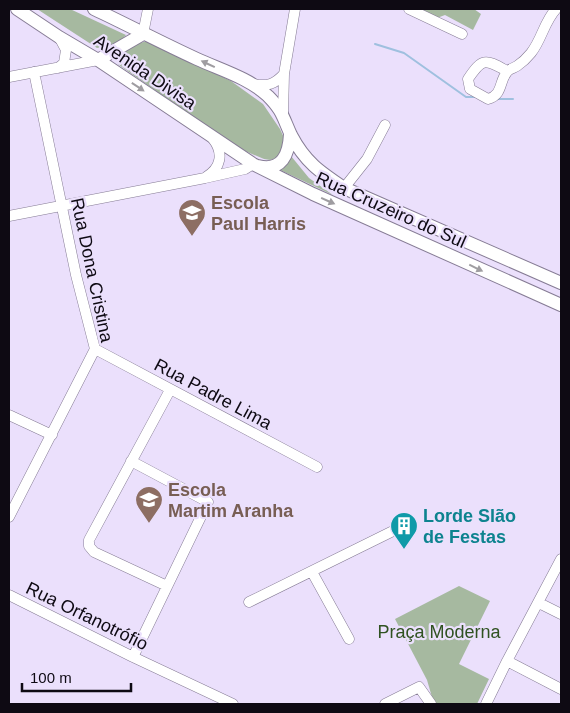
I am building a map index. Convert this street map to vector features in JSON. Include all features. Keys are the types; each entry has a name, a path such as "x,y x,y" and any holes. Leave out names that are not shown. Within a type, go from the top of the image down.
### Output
{"main road":[{"name":"Avenida Divisa","path":"17,9 98,60 213,139 253,164"},
{"name":"Avenida Divisa","path":"94,9 143,34 253,84 269,97 283,114 290,134"},
{"path":"98,60 143,34"},
{"path":"253,164 269,167 277,165 288,153 290,134"},
{"name":"Rua Cruzeiro do Sul","path":"290,134 317,171 344,188 561,283"},
{"name":"Rua Cruzeiro do Sul","path":"253,164 313,194 561,305"}],"street":[{"path":"143,34 148,9"},
{"path":"283,114 284,74 295,9"},
{"path":"409,9 462,34"},
{"path":"507,71 525,61 533,51 544,25 556,9"},
{"path":"58,68 64,63 66,50 59,37"},
{"path":"9,77 98,60"},
{"name":"Rua Dona Cristina","path":"9,517 12,500 52,435 95,348 76,275 34,72"},
{"path":"253,84 266,86 278,80 284,74"},
{"path":"344,188 367,159 385,125"},
{"path":"205,178 217,168 220,161 218,145 213,139"},
{"path":"9,216 205,178 245,169 253,164"},
{"name":"Rua Padre Lima","path":"95,348 170,390 317,467"},
{"path":"167,586 94,552 89,546 89,540 170,390"},
{"path":"9,415 52,435"},
{"path":"131,461 208,502 133,658"},
{"path":"249,602 395,530"},
{"path":"486,704 561,560"},
{"path":"312,572 349,639"},
{"name":"Rua Orfanotrófio","path":"9,596 133,658 233,704"},
{"path":"539,603 561,614"},
{"path":"507,661 561,689"},
{"path":"389,704 419,687 431,704"}],"green space":[{"path":"37,9 70,9 126,35 117,42 97,48"},
{"path":"421,9 474,9 481,14 473,30 445,15 437,18"},
{"path":"148,41 231,81 263,104 285,140 285,146 276,158 264,159 245,151 213,131 119,65 116,60 125,50"},
{"path":"291,156 309,178 333,195 278,169"},
{"name":"Praça Moderna","path":"459,586 490,601 459,664 489,679 477,704 434,704 427,680 395,619"}],"waterway":[{"path":"375,44 404,53 466,97 475,97"},
{"path":"497,99 513,99"}],"place":[{"name":"Escola Paul Harris","path":"192,237"},
{"name":"Escola Martim Aranha","path":"149,524"},
{"name":"Lorde Slão de Festas","path":"404,550"}]}
